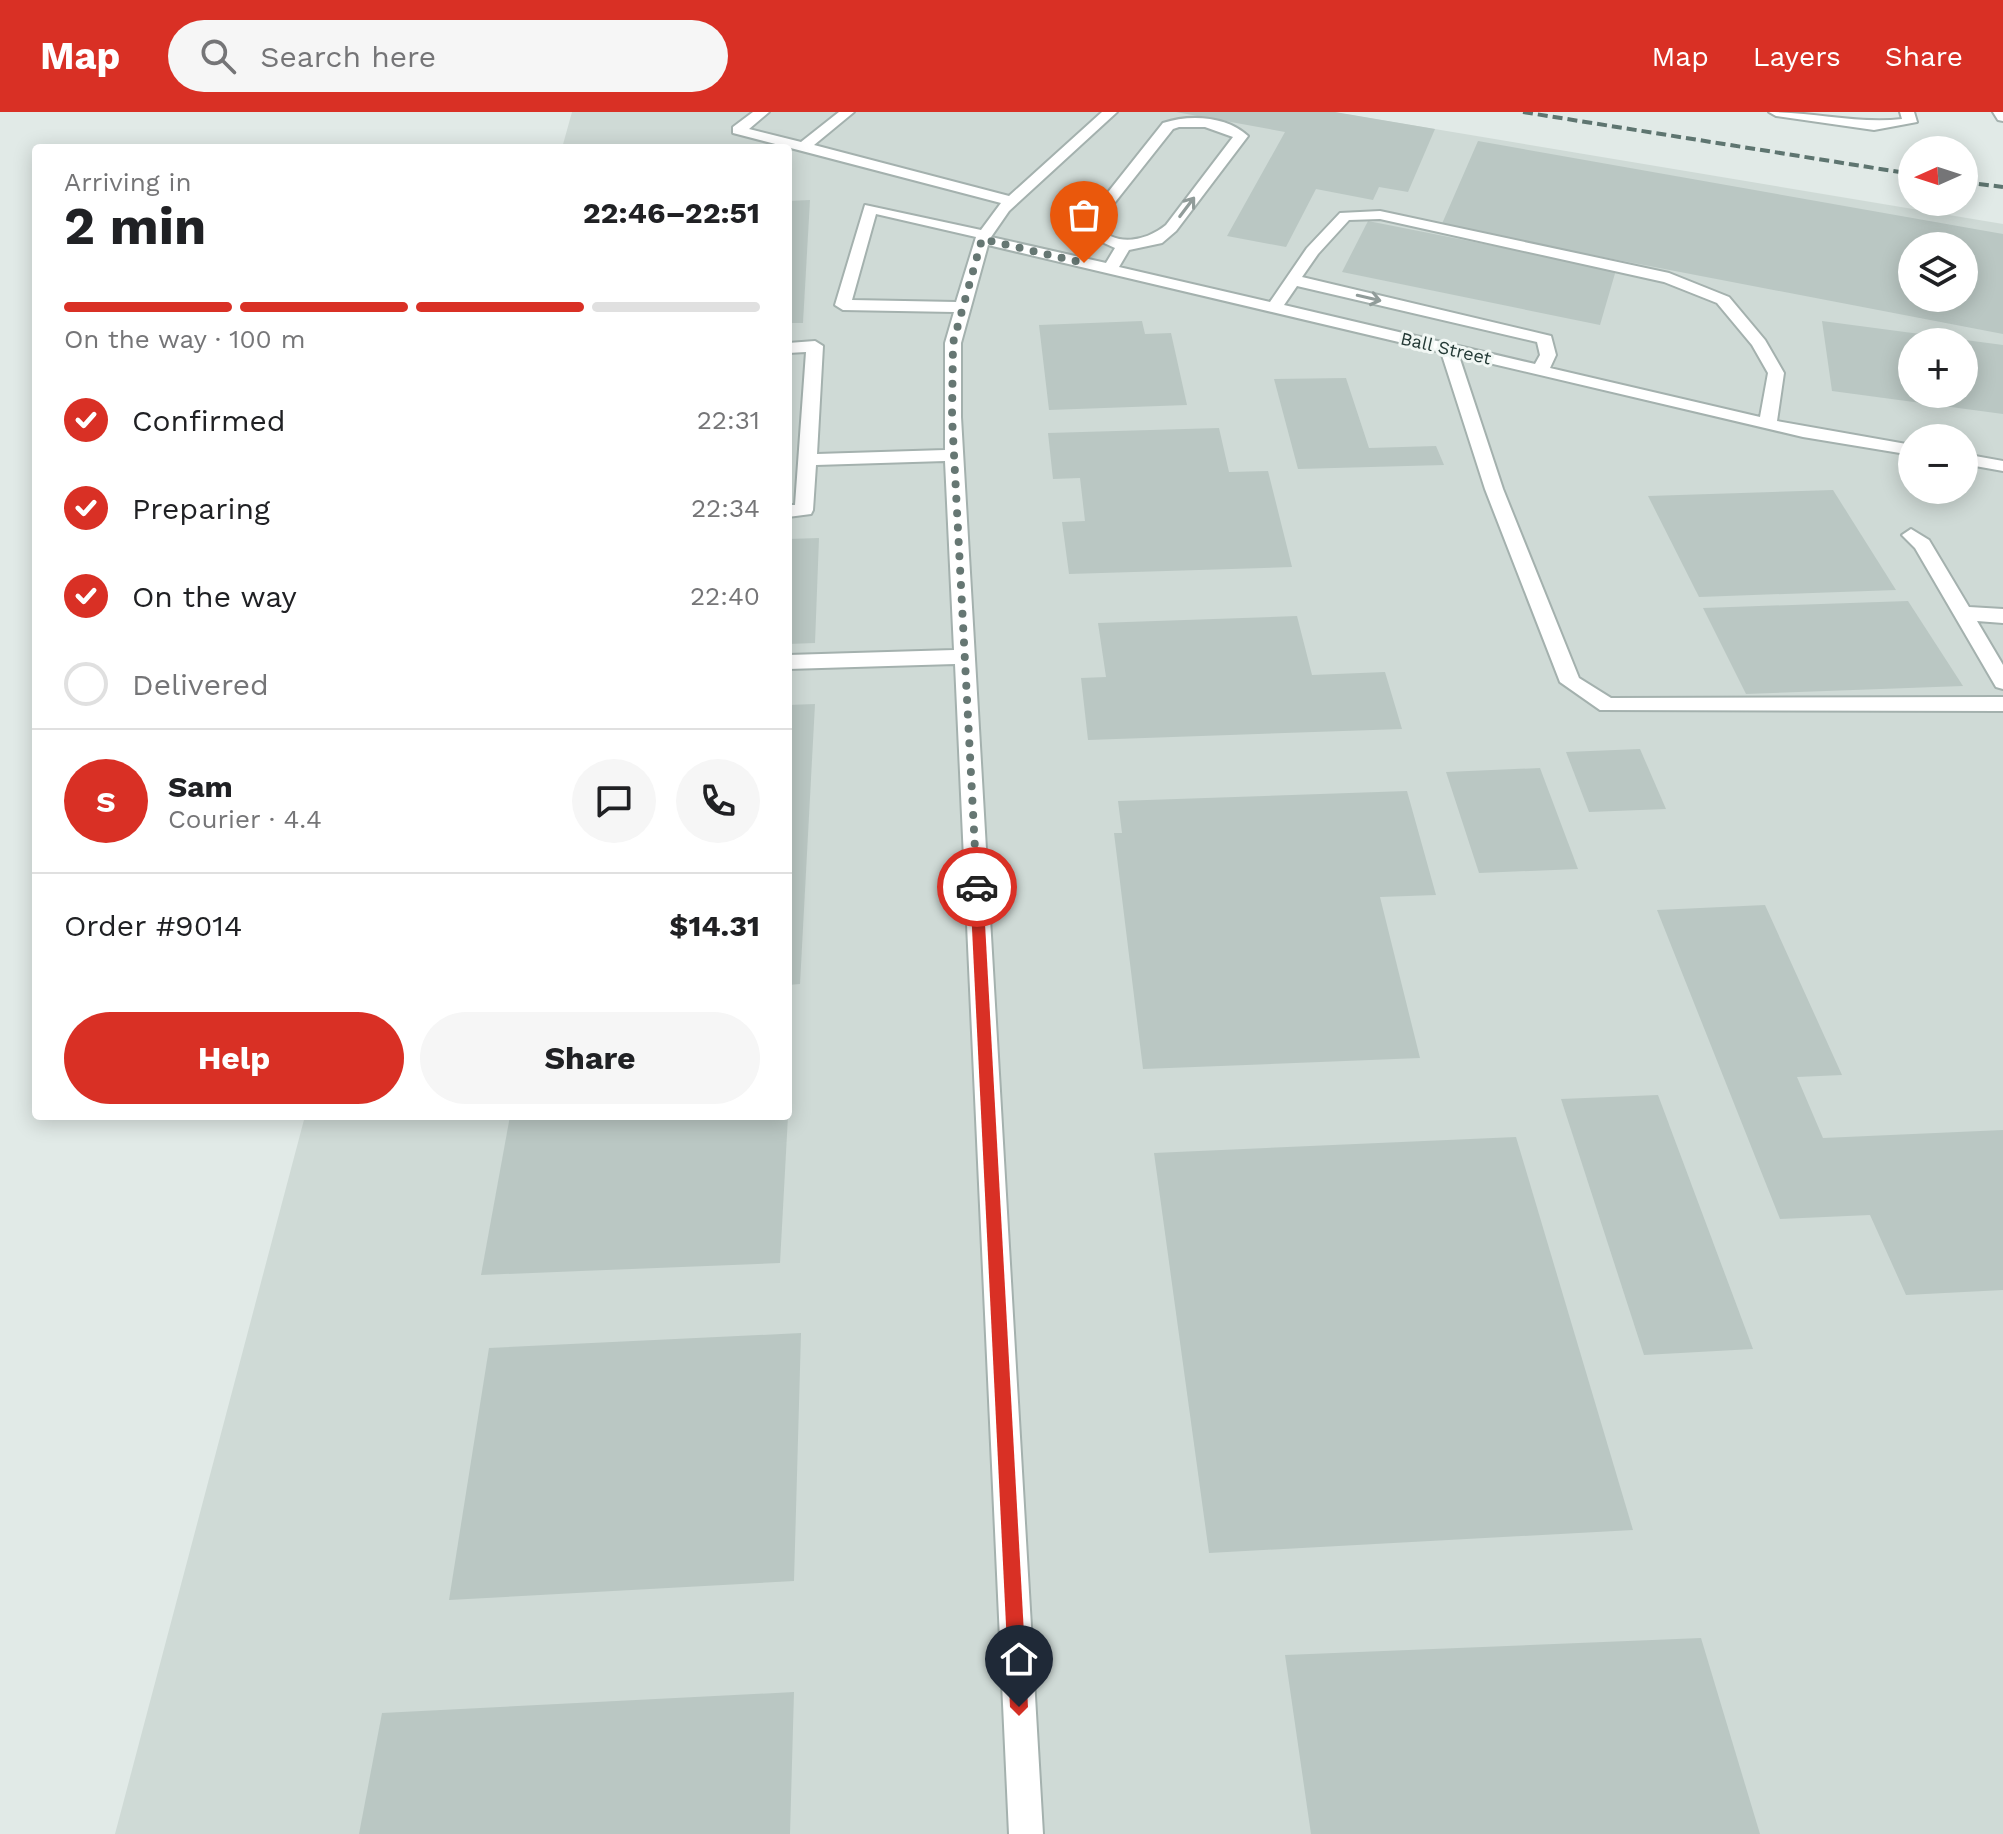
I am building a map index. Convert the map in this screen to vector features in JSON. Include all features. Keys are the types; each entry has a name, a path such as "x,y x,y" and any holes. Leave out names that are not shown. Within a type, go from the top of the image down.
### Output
{"street":[{"path":"762,112 738,130 792,144"},
{"path":"803,147 847,112"},
{"path":"1776,112 1885,126 1910,122 1907,112"},
{"path":"1026,1834 954,455 953,343 961,307 984,237 1011,201 1100,116"},
{"path":"1110,269 1124,246 1157,240 1171,228 1241,136 1230,128 1182,120 1168,126 1089,225 1096,234 1124,246"},
{"path":"792,144 1011,201"},
{"name":"Ball Street","path":"961,307 843,305 870,208 1448,349 1768,423 1898,447"},
{"path":"1274,308 1312,251 1345,216 1380,215 1669,278 1723,300 1759,343 1776,373 1768,423"},
{"path":"1293,280 1545,339 1548,355 1541,370"},
{"path":"792,348 815,346 804,510 792,511"},
{"path":"1448,349 1494,489 1570,682 1607,705 2003,704"},
{"path":"807,460 954,455"},
{"path":"1978,462 2003,466"},
{"path":"1911,535 1922,544 2003,682"},
{"path":"1964,613 2003,616"},
{"path":"792,662 965,657"}],"shaded area":[{"path":"572,112 1333,112 1898,206 1898,216 1955,216 2003,224 2003,1834 115,1834 304,1120 792,1120 792,144 563,144"}],"building":[{"path":"1176,112 1335,112 1435,129 1408,192 1379,187 1373,200 1316,189 1286,247 1227,236 1285,132"},
{"path":"1478,141 2003,234 2003,334 1441,226"},
{"path":"810,200 803,323 792,323 792,201"},
{"path":"1368,221 1616,270 1600,325 1342,272"},
{"path":"1142,321 1145,334 1171,333 1187,405 1049,410 1039,325"},
{"path":"1822,321 1898,331 1898,400 1832,391"},
{"path":"1978,342 2003,345 2003,414 1958,408 1978,408"},
{"path":"1346,378 1369,448 1436,446 1444,465 1298,469 1274,379"},
{"path":"1219,428 1229,472 1268,471 1292,567 1069,574 1062,522 1085,521 1080,478 1053,479 1048,433"},
{"path":"1833,490 1896,590 1699,597 1648,496"},
{"path":"819,538 815,643 792,644 792,539"},
{"path":"1908,601 1963,686 1746,694 1703,608"},
{"path":"1297,616 1312,675 1385,672 1402,729 1088,740 1081,678 1106,677 1098,623"},
{"path":"815,704 800,984 792,985 792,705"},
{"path":"1640,749 1666,809 1589,812 1566,752"},
{"path":"1540,768 1578,869 1479,873 1446,772"},
{"path":"1407,791 1436,895 1380,897 1420,1058 1143,1069 1114,833 1122,833 1118,801"},
{"path":"1765,905 1842,1075 1797,1077 1823,1138 2003,1130 2003,1290 1906,1295 1870,1215 1780,1219 1657,910"},
{"path":"1658,1095 1753,1349 1644,1355 1561,1099"},
{"path":"509,1120 788,1120 780,1263 481,1275"},
{"path":"1516,1137 1633,1530 1209,1553 1154,1153"},
{"path":"801,1333 794,1581 449,1600 489,1348"},
{"path":"1701,1638 1760,1834 1311,1834 1285,1655"},
{"path":"794,1692 790,1834 359,1834 382,1713"}],"railway":[{"path":"1523,112 1898,172"},
{"path":"1978,184 2003,187"}],"way so far":[{"path":"977,887 952,417 953,343 982,239 1084,263"}],"route":[{"path":"977,887 1019,1707"}]}
